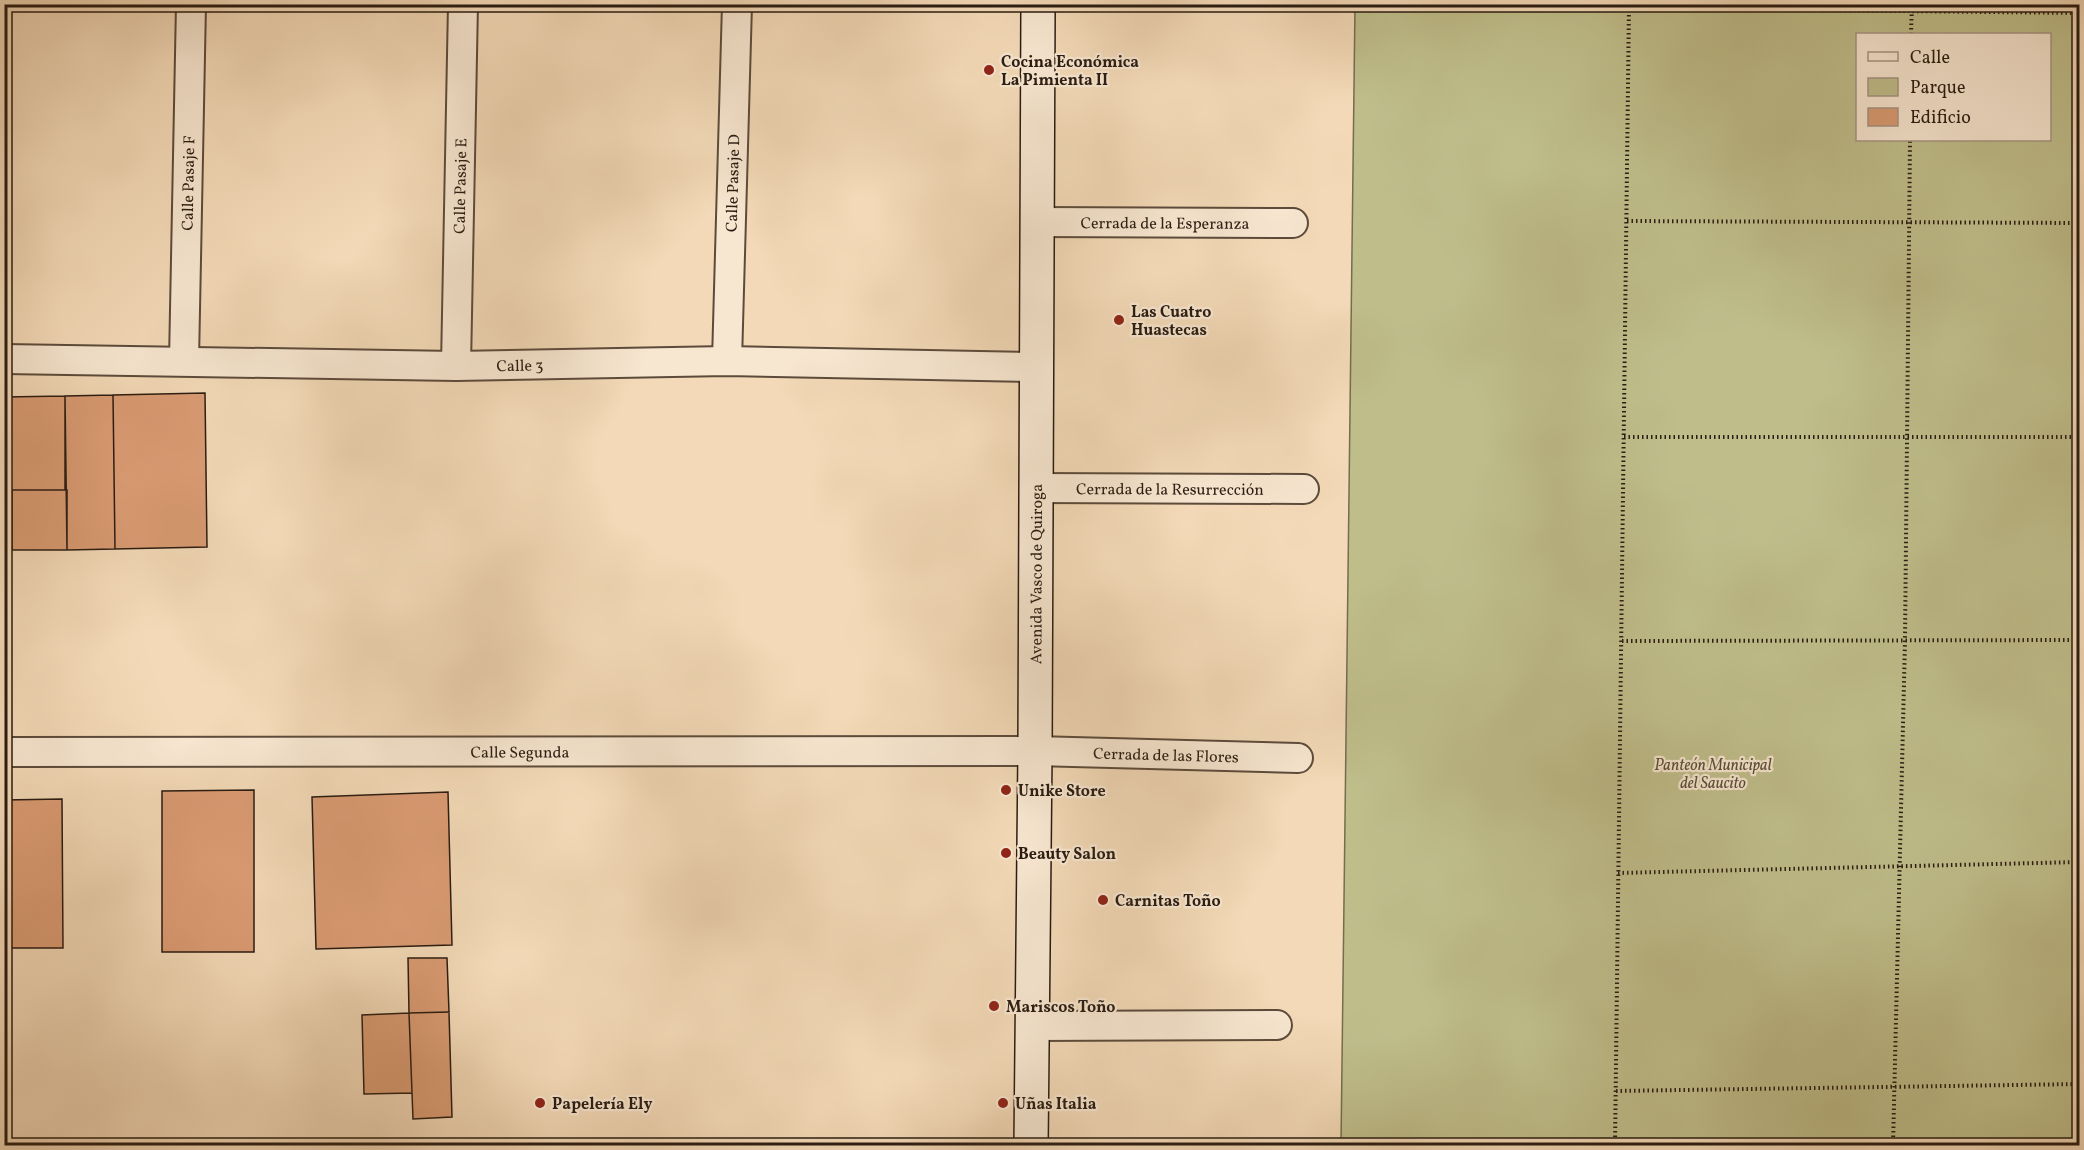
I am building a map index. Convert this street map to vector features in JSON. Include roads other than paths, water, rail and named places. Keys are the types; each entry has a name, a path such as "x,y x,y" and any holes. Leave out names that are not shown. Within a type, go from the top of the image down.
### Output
{"main road":[{"name":"Avenida Vasco de Quiroga","path":"1031,1146 1038,4"}],"street":[{"name":"Calle Pasaje F","path":"184,361 191,4"},
{"name":"Calle Pasaje E","path":"456,366 463,4"},
{"name":"Calle Pasaje D","path":"727,362 737,4"},
{"name":"Cerrada de la Esperanza","path":"1036,222 1293,223"},
{"name":"Calle 3","path":"4,359 456,366 727,362 1035,367"},
{"name":"Cerrada de la Resurrección","path":"1036,488 1304,489"},
{"name":"Calle Segunda","path":"4,752 1035,751"},
{"name":"Cerrada de las Flores","path":"1035,751 1298,758"},
{"path":"1032,1026 1277,1025"}],"place":[{"name":"Cocina Económica La Pimienta II","path":"989,70"},
{"name":"Las Cuatro Huastecas","path":"1119,320"},
{"name":"Unike Store","path":"1006,790"},
{"name":"Beauty Salon","path":"1006,853"},
{"name":"Carnitas Toño","path":"1103,900"},
{"name":"Mariscos Toño","path":"994,1006"},
{"name":"Papelería Ely","path":"540,1103"},
{"name":"Uñas Italia","path":"1003,1103"}],"park label":[{"name":"Panteón Municipal del Saucito","path":"1713,773"}]}
